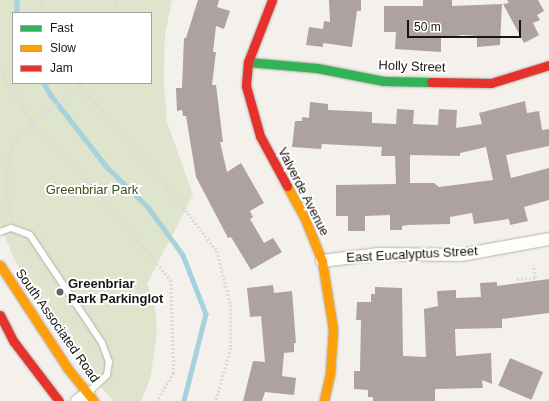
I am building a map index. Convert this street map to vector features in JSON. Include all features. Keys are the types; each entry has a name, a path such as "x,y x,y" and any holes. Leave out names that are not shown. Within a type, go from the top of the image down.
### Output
{"street":[{"name":"Valverde Avenue","path":"272,0 248,62 248,94 260,136 305,219 322,261 332,329 331,369 324,401"},
{"name":"Holly Street","path":"248,62 317,68 384,81 491,83 549,65"},
{"name":"East Eucalyptus Street","path":"322,261 379,254 461,255 549,239"},
{"name":"South Associated Road","path":"0,265 68,369 91,397"},
{"path":"0,315 14,342 59,401"},
{"path":"77,401 91,397"}],"lane":[{"path":"0,232 11,228 22,230 30,235 102,344 109,362 107,375 91,397"}],"path":[{"path":"42,0 45,12"},
{"path":"117,0 118,12"},
{"path":"0,70 33,123 90,183 171,280 174,373 157,401"},
{"path":"11,219 7,199 10,153 18,135 80,84 166,185 217,252 231,305 231,348 216,401"},
{"path":"517,279 535,278 533,265"}],"green space":[{"name":"Greenbriar Park","path":"0,0 172,0 165,34 164,82 167,122 193,195 147,284 155,305 157,333 150,380 141,401 114,401 105,392 50,320 14,259 0,224"}],"building":[{"path":"198,0 219,0 217,7 230,11 224,29 216,26 213,52 216,52 212,85 216,85 223,142 220,142 227,172 241,163 264,203 250,211 253,217 250,219 264,243 273,238 282,252 251,270 231,237 228,238 196,177 186,116 183,116 182,110 177,111 176,88 182,88 184,38 186,38"},
{"path":"329,0 361,0 361,11 357,11 352,47 323,43 323,47 306,45 309,27 323,29 324,21 330,22"},
{"path":"423,0 452,0 452,6 502,4 500,45 477,47 477,36 463,35 441,38 441,52 395,49 396,32 384,32 384,6 423,6"},
{"path":"507,0 538,0 544,11 537,15 540,20 533,23 539,35 524,43 503,4 509,3"},
{"path":"525,101 527,113 539,111 542,130 549,129 549,146 506,155 511,178 549,168 549,200 524,207 528,221 510,225 509,219 474,224 472,213 450,217 450,224 408,225 402,226 402,230 390,230 390,215 365,216 365,231 348,231 348,216 336,216 336,185 396,184 395,156 381,156 382,147 322,144 321,149 292,147 295,121 302,121 302,117 309,118 310,102 328,104 328,110 372,112 372,123 396,124 397,109 414,110 413,124 438,125 439,109 457,110 456,128 482,124 479,113","holes":["486,147 493,180 439,187 434,183 410,183 410,155 460,156 460,153"]},
{"path":"549,279 549,313 502,319 502,328 455,329 456,356 491,353 492,384 482,380 483,388 435,389 435,401 373,401 373,397 368,397 368,390 354,389 354,371 360,371 361,320 356,320 357,302 371,302 371,294 375,294 375,287 402,288 403,356 426,357 424,309 438,306 437,291 456,290 456,298 481,297 480,283 497,282 497,286"},
{"path":"273,285 274,293 292,291 296,343 294,343 294,352 284,353 282,376 296,378 294,395 265,392 262,401 243,401 253,361 265,362 261,316 250,317 247,288"},
{"path":"510,358 543,372 531,400 498,386"}],"waterway":[{"path":"17,0 17,12"},
{"path":"45,84 50,94 106,166 148,207 183,255 206,314 184,401"}],"traffic: fast":[{"path":"248,62 317,68 384,81 431,82"}],"traffic: slow":[{"path":"287,186 305,219 322,261 333,329 330,374 324,401"},
{"path":"0,265 68,369 94,401"}],"traffic: jam":[{"path":"272,0 248,62 246,86 260,136 287,186"},
{"path":"431,82 491,83 549,65"},
{"path":"0,315 14,342 59,401"}],"place":[{"name":"Greenbriar Park Parkinglot","path":"60,292"}]}
